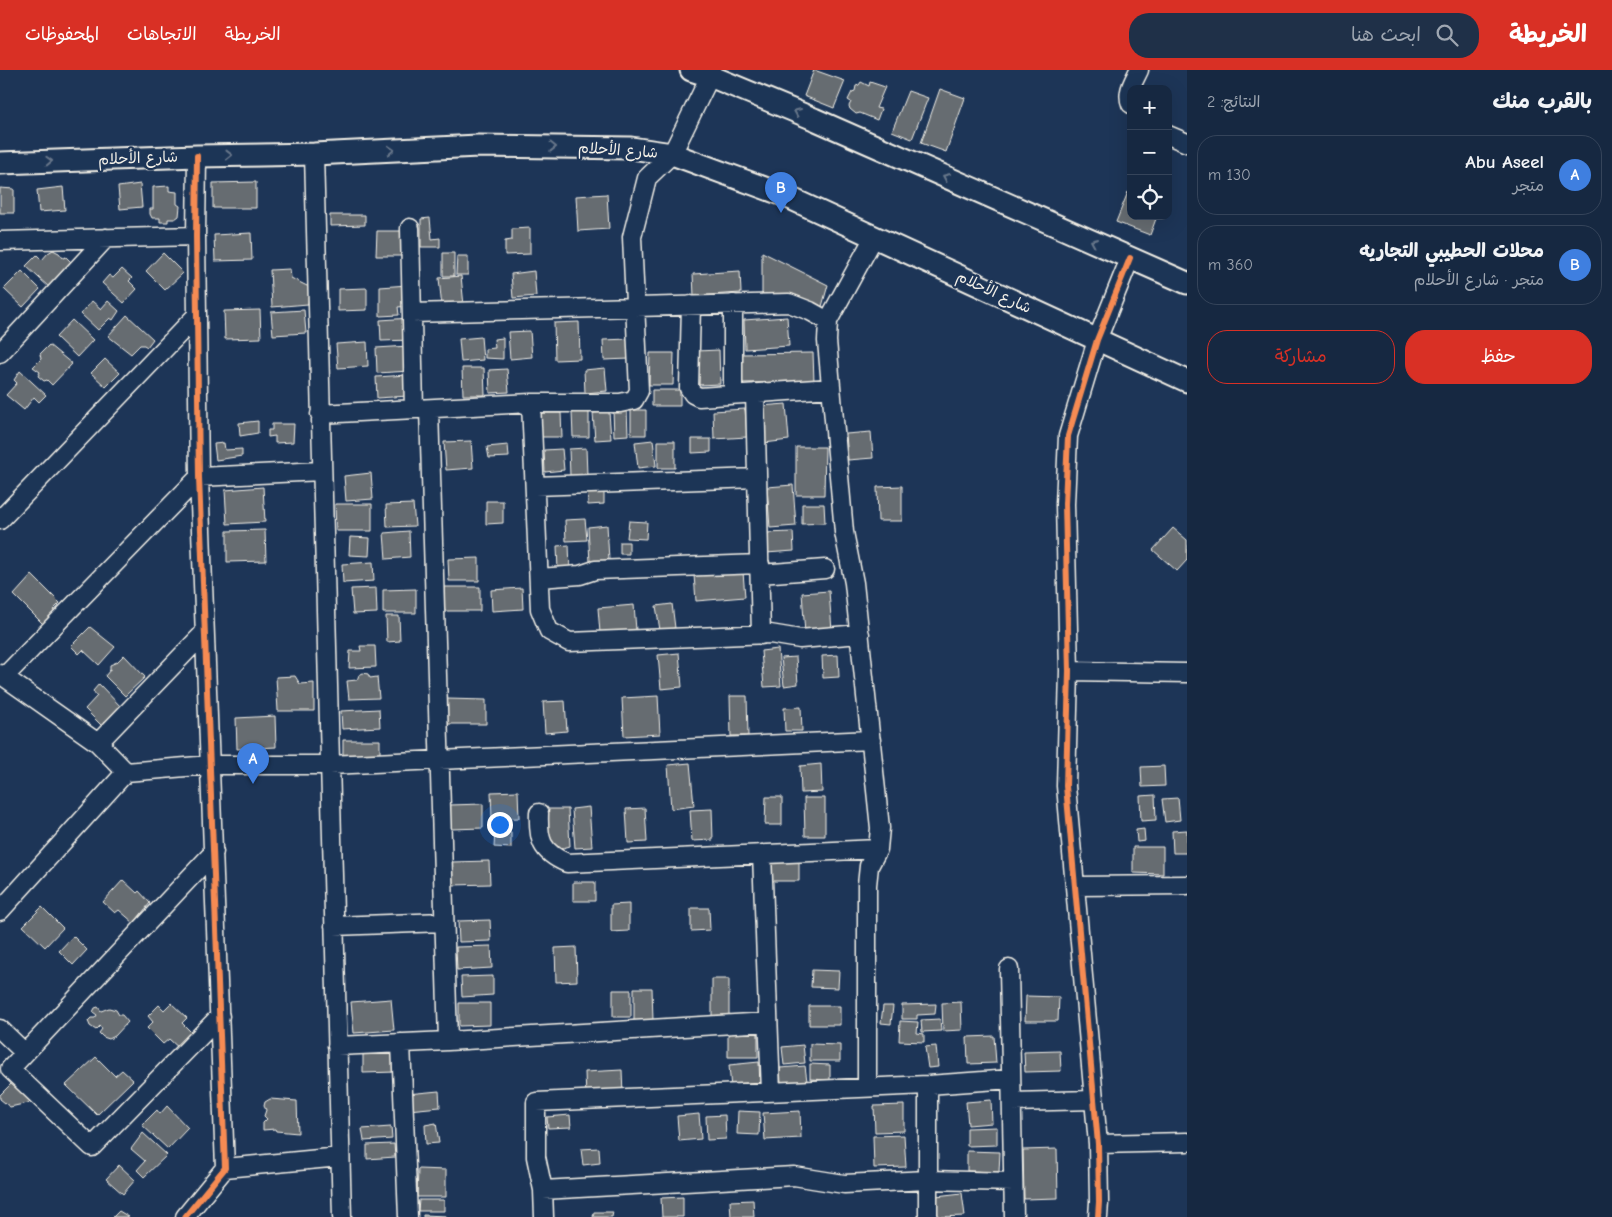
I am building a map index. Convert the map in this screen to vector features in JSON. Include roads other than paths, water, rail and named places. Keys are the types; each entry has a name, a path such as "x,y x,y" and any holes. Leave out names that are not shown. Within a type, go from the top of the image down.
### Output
{"main road":[{"path":"704,72 1187,283"},
{"name":"شارع الأحلام","path":"0,163 314,154 478,146 631,148 672,154 780,194 1187,382"}],"street":[{"path":"1132,85 1139,70"},
{"path":"320,414 531,403 620,403 634,400 639,391 632,238 647,178 672,154 704,72"},
{"path":"1172,137 1187,143"},
{"path":"314,154 342,1217"},
{"path":"184,1217 225,1168 199,477 196,316 197,156"},
{"path":"410,228 412,313 422,409 440,760 448,1041"},
{"path":"0,241 196,236"},
{"path":"866,1088 867,885 869,866 878,849 880,828 854,583 844,532 827,341 828,321 874,237"},
{"path":"0,353 106,238"},
{"path":"1098,1217 1098,1144 1066,786 1069,671 1064,504 1068,436 1097,340 1130,258"},
{"path":"412,313 789,303 810,311 828,321"},
{"path":"733,304 733,394"},
{"path":"691,305 690,388 693,394 699,397 830,388"},
{"path":"0,520 196,316"},
{"path":"755,393 762,635"},
{"path":"531,403 540,609 549,631 569,642 770,634 800,639 860,634"},
{"path":"126,772 98,743 2,675 199,477 322,471"},
{"path":"535,486 757,478"},
{"path":"539,578 580,575 595,570 825,569"},
{"path":"98,743 204,633"},
{"path":"1069,671 1187,672"},
{"path":"2,906 126,772 210,765 330,765 871,740"},
{"path":"539,813 538,832 544,846 555,858 567,864 878,849"},
{"path":"214,852 10,1069 92,1147 220,1016"},
{"path":"762,854 771,1092"},
{"path":"1075,886 1187,885"},
{"path":"334,926 444,922"},
{"path":"1009,968 1014,1217"},
{"path":"337,1046 768,1022"},
{"path":"0,1029 25,1053"},
{"path":"401,1043 408,1217"},
{"path":"544,1217 543,1190 536,1157 536,1102 928,1085 1011,1079"},
{"path":"928,1085 928,1217"},
{"path":"1012,1102 1094,1100"},
{"path":"1098,1144 1187,1142"},
{"path":"225,1168 340,1157"},
{"path":"543,1190 794,1176 844,1184 928,1180 1013,1182"}],"place":[{"name":"محلات الحطيبي التجاريه","path":"781,213"},
{"name":"Abu Aseel","path":"253,784"}]}
